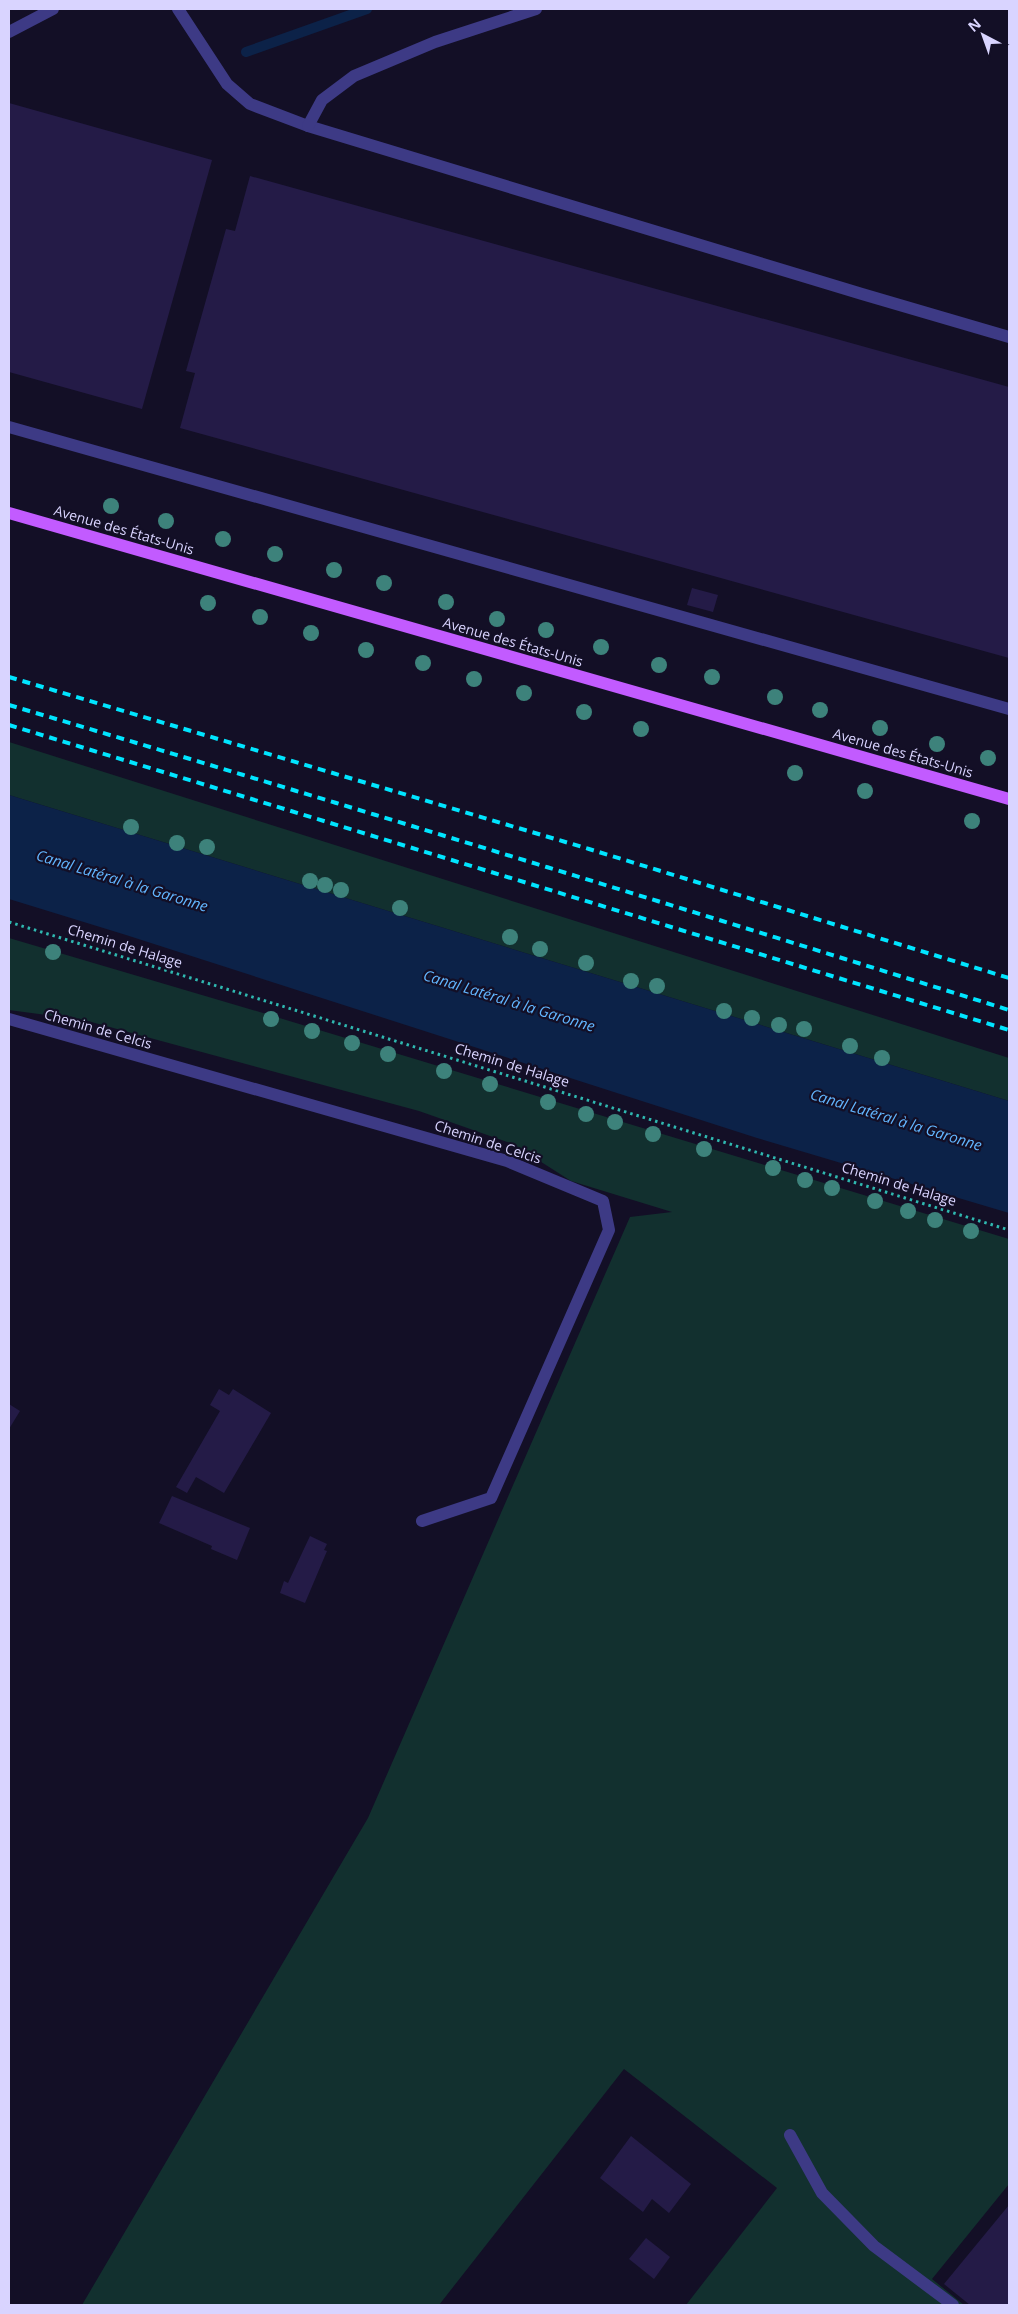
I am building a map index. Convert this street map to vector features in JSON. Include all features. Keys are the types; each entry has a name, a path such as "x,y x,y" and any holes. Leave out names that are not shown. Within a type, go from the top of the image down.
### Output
{"main road":[{"name":"Avenue des États-Unis","path":"9,513 1009,799"}],"street":[{"path":"9,32 53,9"},
{"path":"178,9 227,84 250,104 308,126 862,294 1008,334"},
{"path":"308,126 322,100 354,76 435,42 536,9"},
{"path":"9,427 1009,709"},
{"name":"Chemin de Celcis","path":"9,1019 507,1161 603,1201 609,1230 491,1498 422,1521"},
{"path":"790,2135 822,2193 874,2246 953,2305"}],"path":[{"name":"Chemin de Halage","path":"9,922 1009,1230"}],"green space":[{"path":"9,742 1009,1058 1009,1101 9,795"},
{"path":"9,938 1009,1239 1009,2184 932,2279 964,2305 686,2305 777,2188 624,2069 439,2305 82,2305 368,1818 630,1217 672,1212 571,1181 513,1144 419,1111 84,1020 9,1010"}],"water":[{"name":"Canal Latéral à la Garonne","path":"9,795 1009,1101 1009,1213 757,1138 9,899"}],"building":[{"path":"9,103 212,160 142,409 9,372"},
{"path":"250,176 1009,387 1009,658 180,428 195,373 186,371 226,229 235,231"},
{"path":"692,588 718,595 713,612 687,605"},
{"path":"219,1389 229,1395 233,1389 271,1413 224,1493 196,1477 187,1493 176,1487 220,1411 210,1405"},
{"path":"9,1404 20,1411 9,1429"},
{"path":"172,1496 250,1528 237,1560 211,1549 212,1546 159,1523"},
{"path":"310,1536 327,1544 324,1550 327,1551 305,1603 280,1593 284,1581 288,1583"},
{"path":"631,2136 691,2184 669,2213 652,2199 643,2212 600,2178"},
{"path":"1009,2205 1009,2305 970,2305 944,2284"},
{"path":"646,2238 670,2257 654,2279 629,2259"}],"waterway":[{"path":"246,52 367,9"}],"railway":[{"path":"9,677 589,849 1009,978"},
{"path":"9,705 759,932 1009,1010"},
{"path":"9,725 1009,1030"}]}
